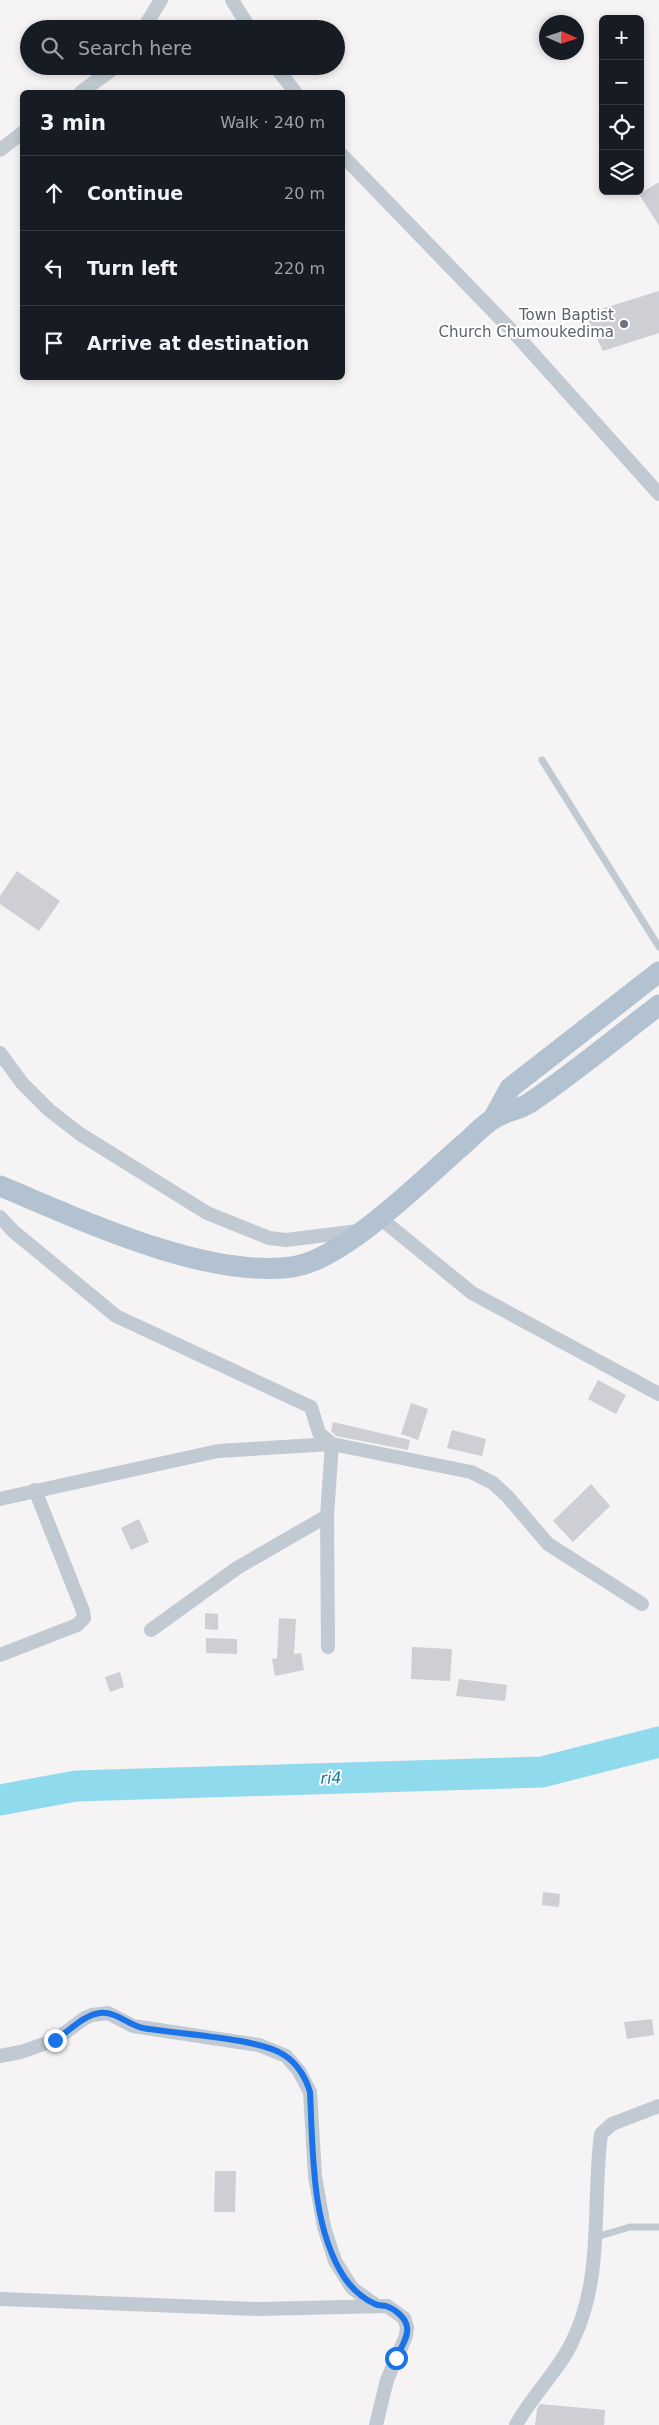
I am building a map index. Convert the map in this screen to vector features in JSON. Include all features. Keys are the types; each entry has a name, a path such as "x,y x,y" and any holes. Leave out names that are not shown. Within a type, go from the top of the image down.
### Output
{"main road":[{"path":"493,1119 510,1088 659,972"},
{"path":"0,1186 124,1236 198,1259 264,1268 293,1267 314,1260 338,1248 380,1218 493,1119 530,1103 659,1005"}],"street":[{"path":"149,20 161,0"},
{"path":"232,0 244,20"},
{"path":"84,90 104,75"},
{"path":"282,75 293,90"},
{"path":"0,150 20,135"},
{"path":"345,158 518,337 659,494"},
{"path":"0,1053 22,1083 49,1110 80,1134 207,1212 269,1238 286,1240 362,1230"},
{"path":"0,1217 13,1231 116,1316 311,1407 319,1433 332,1444"},
{"path":"380,1218 472,1293 659,1394"},
{"path":"328,1647 327,1516 332,1444"},
{"path":"0,1499 218,1451 332,1444 471,1472 493,1483 508,1497 548,1544 642,1604"},
{"path":"0,1655 77,1625 84,1618 84,1611 67,1565 36,1490"},
{"path":"151,1630 237,1568 327,1516"},
{"path":"0,2056 21,2052 55,2040 92,2014 108,2012 132,2026 259,2045 286,2056 300,2071 307,2082 310,2092 315,2176 324,2227 335,2261 352,2288 377,2306"},
{"path":"516,2425 573,2341 584,2313 596,2237 601,2134 612,2124 659,2106"},
{"path":"0,2299 258,2309 377,2306 393,2310 404,2318 408,2327 406,2336 386,2380 376,2425"}],"lane":[{"path":"542,760 659,947"},
{"path":"596,2237 630,2227 659,2227"}],"building":[{"path":"659,182 659,226 640,195 644,195 644,191"},
{"name":"Town Baptist Church Chumoukedima","path":"659,291 659,333 603,351 585,314"},
{"path":"17,871 60,901 39,931 0,904 0,896"},
{"path":"598,1380 626,1395 616,1414 588,1399"},
{"path":"411,1403 428,1409 418,1440 401,1434"},
{"path":"333,1422 410,1440 408,1450 336,1436 331,1431"},
{"path":"452,1430 486,1439 482,1456 447,1448"},
{"path":"591,1484 610,1506 573,1542 553,1521"},
{"path":"139,1519 149,1542 131,1550 121,1528"},
{"path":"205,1613 218,1614 218,1630 205,1629"},
{"path":"279,1618 296,1619 294,1654 301,1653 304,1670 275,1676 272,1659 277,1658"},
{"path":"206,1638 237,1639 237,1654 206,1653"},
{"path":"412,1647 452,1649 450,1681 411,1679"},
{"path":"120,1672 124,1687 110,1692 105,1677"},
{"path":"459,1679 507,1685 505,1701 456,1696"},
{"path":"543,1892 560,1894 559,1907 542,1905"},
{"path":"652,2019 654,2035 627,2039 624,2022"},
{"path":"215,2171 236,2171 235,2212 214,2212"},
{"path":"540,2404 605,2410 604,2425 535,2425 537,2409"}],"waterway":[{"name":"ri4","path":"0,1800 76,1786 542,1772 659,1742"}],"place":[{"name":"Town Baptist Church Chumoukedima","path":"624,324"}],"route":[{"path":"55,2040 92,2014 108,2012 132,2026 259,2045 274,2049 286,2056 300,2071 307,2082 310,2092 315,2176 324,2227 335,2261 352,2288 360,2295 377,2306 387,2306 404,2318 408,2327 396,2358"}]}
